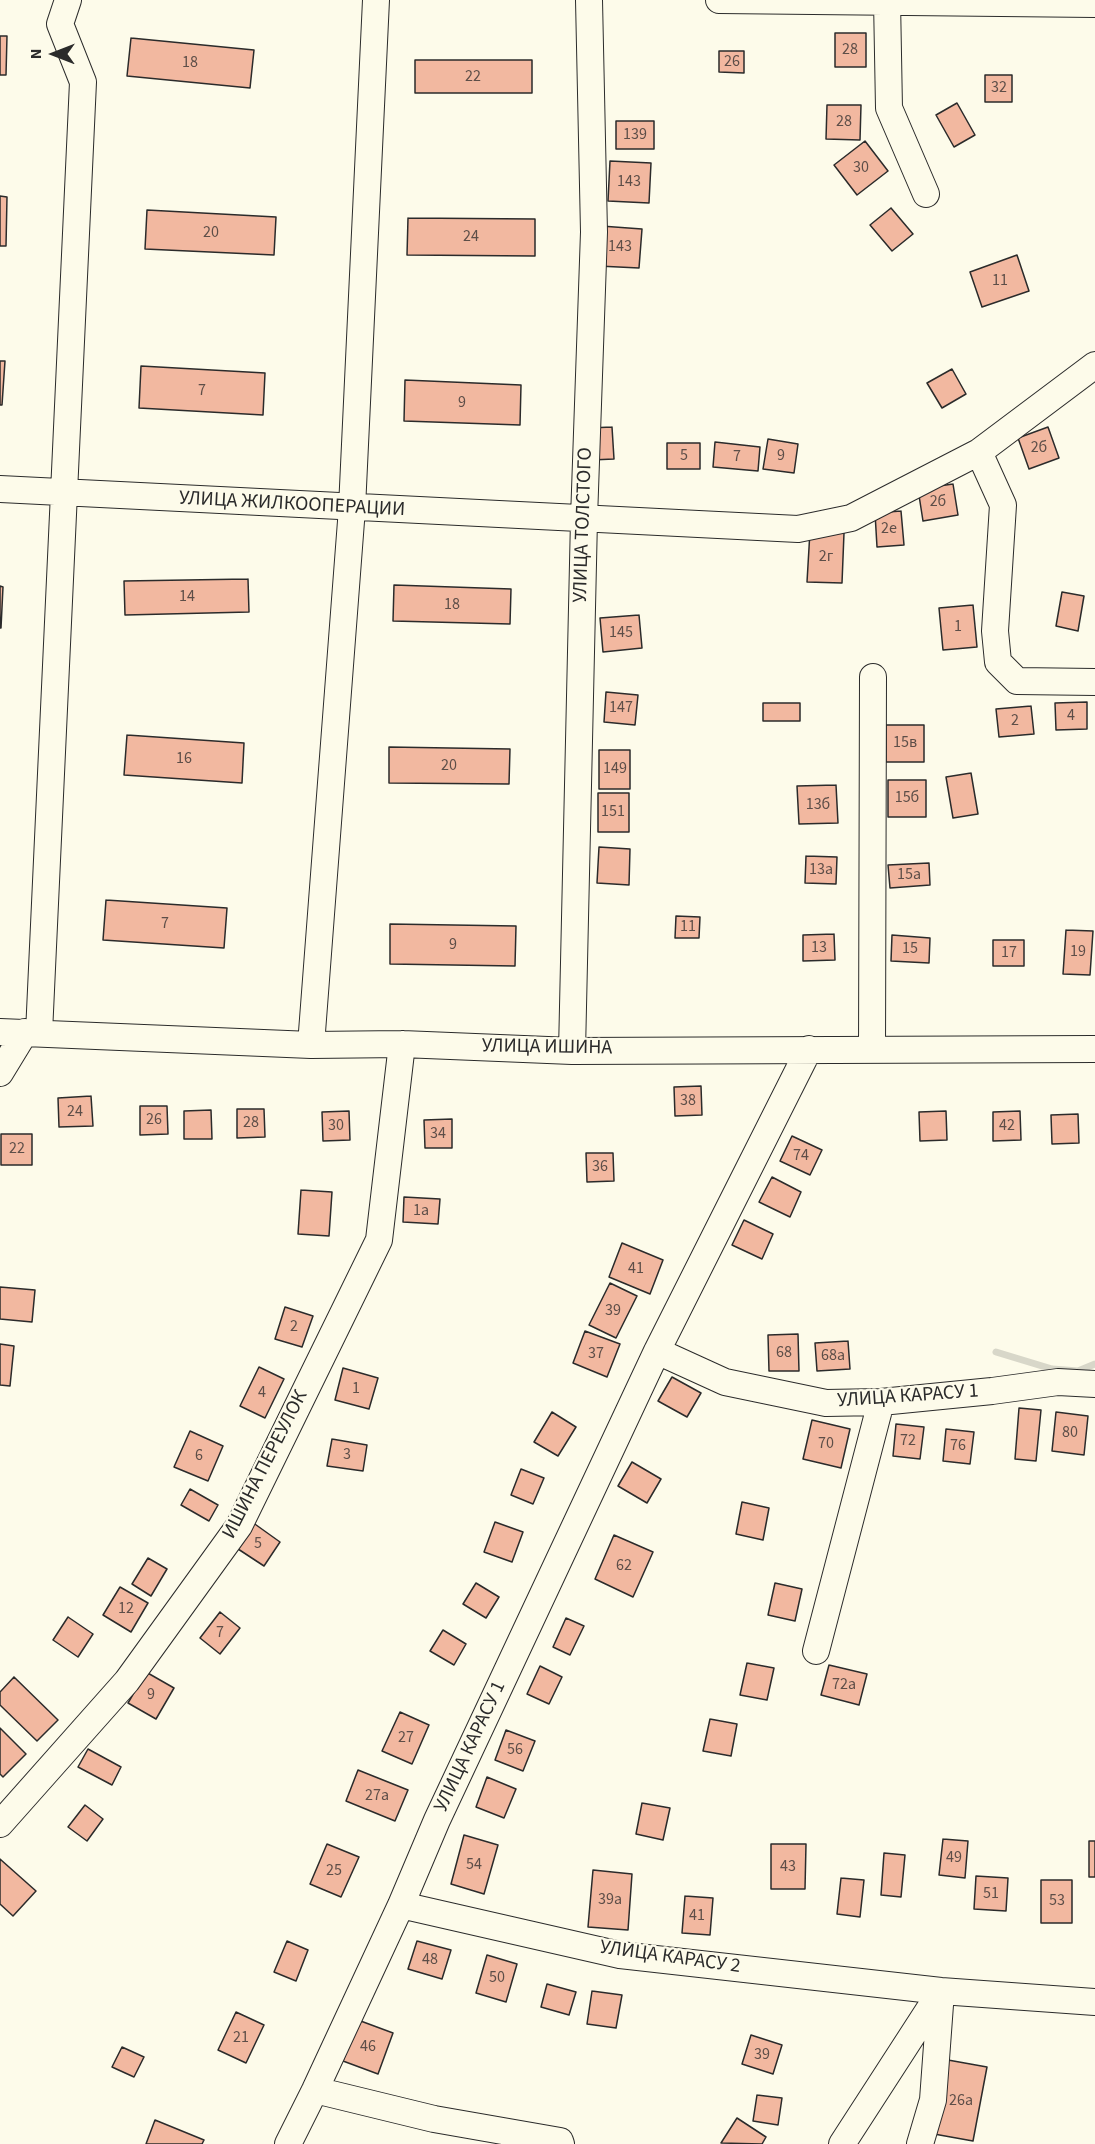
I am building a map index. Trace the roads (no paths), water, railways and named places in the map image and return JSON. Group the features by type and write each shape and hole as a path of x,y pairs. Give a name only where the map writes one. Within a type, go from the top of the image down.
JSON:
{"street":[{"path":"0,1073 21,1032 63,493 83,82 60,24 68,0"},
{"path":"311,1045 352,508 376,0"},
{"name":"УЛИЦА ТОЛСТОГО","path":"572,1051 584,519 594,232 589,0"},
{"path":"718,0 1095,4"},
{"path":"886,0 889,108 926,194"},
{"name":"УЛИЦА ЖИЛКООПЕРАЦИИ","path":"0,489 798,530 851,518 979,452 1095,365"},
{"path":"979,452 1003,504 995,631 998,662 1017,681 1095,682"},
{"path":"872,1050 873,677"},
{"name":"УЛИЦА ИШИНА","path":"21,1032 311,1045 402,1044 572,1051 1095,1049"},
{"name":"ИШИНА ПЕРЕУЛОК","path":"0,1824 127,1681 239,1527 379,1240 402,1044"},
{"name":"УЛИЦА КАРАСУ 1","path":"288,2144 657,1351 809,1049"},
{"name":"УЛИЦА КАРАСУ 1","path":"657,1351 724,1382 826,1404 881,1402 1058,1382 1095,1384"},
{"path":"816,1651 881,1402"},
{"name":"УЛИЦА КАРАСУ 2","path":"401,1905 620,1954 941,1991 1095,2005"},
{"path":"842,2144 941,1991"},
{"path":"920,2144 933,2100 941,1991"},
{"path":"315,2090 434,2119 560,2141 561,2144"}],"waterway":[{"path":"996,1352 1052,1369 1078,1371 1095,1364"}]}
